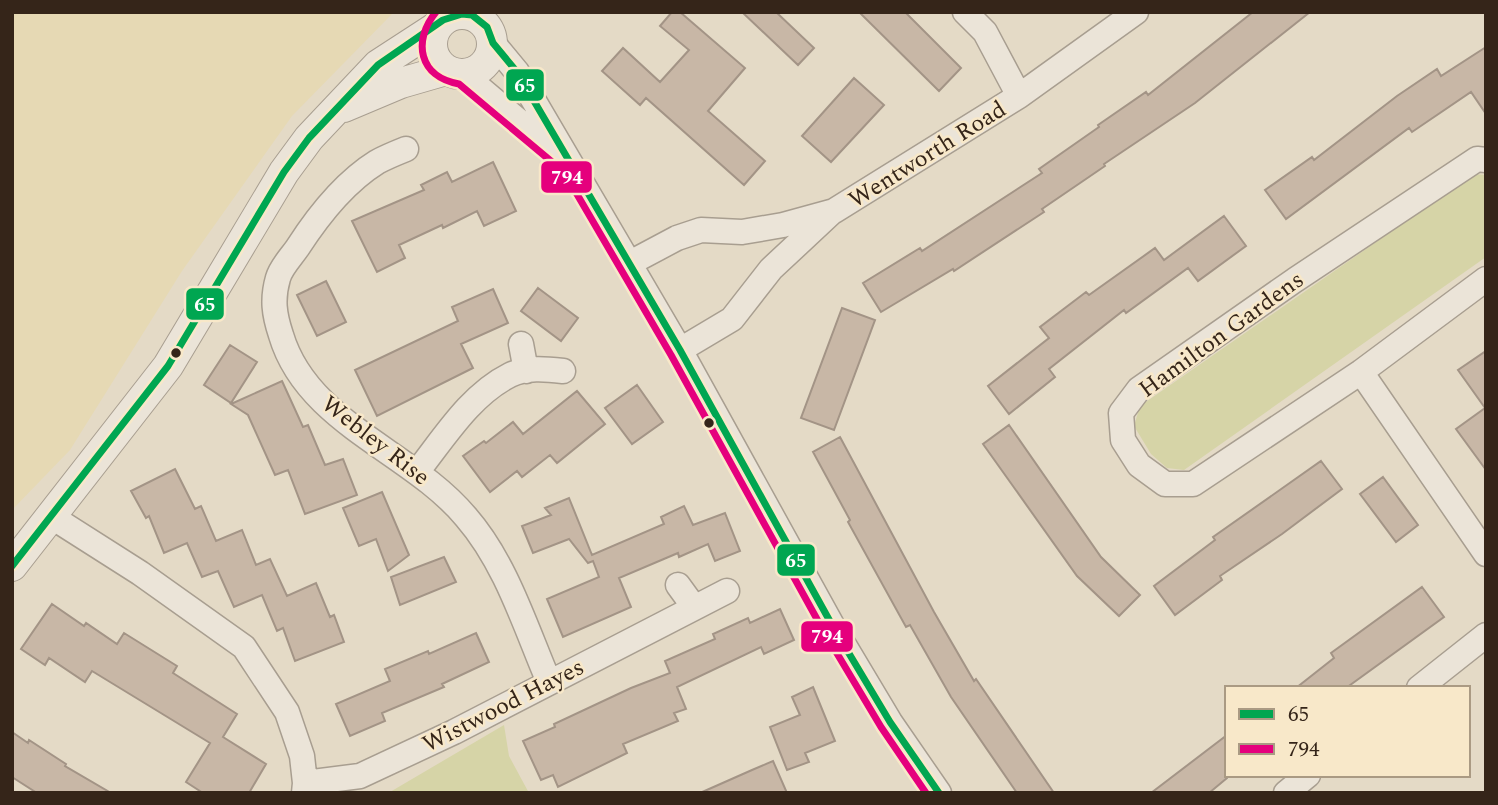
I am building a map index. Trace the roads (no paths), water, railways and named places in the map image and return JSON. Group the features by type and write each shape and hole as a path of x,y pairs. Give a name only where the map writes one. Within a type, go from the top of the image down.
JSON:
{"street":[{"name":"Wentworth Road","path":"965,12 985,32 1019,96"},
{"name":"Wentworth Road","path":"680,350 732,319 771,269 834,211 1019,96 1136,12"},
{"path":"12,566 168,366 284,172 309,138 377,65 443,19 472,15 494,31 680,350 832,625 890,722 939,793"},
{"path":"443,19 432,37 432,50 437,61 572,165"},
{"path":"337,110 401,83 454,72 474,72 484,65 490,55 494,31"},
{"name":"Webley Rise","path":"406,149 376,162 345,188 314,222 279,275 273,310 285,347 297,372 331,410 417,472 466,517 496,559 549,682"},
{"name":"Hamilton Gardens","path":"1486,160 1477,159 1295,279 1139,389 1122,413 1123,440 1139,465 1165,484 1193,484 1361,372 1486,279"},
{"name":"Wentworth Road","path":"630,263 677,238 701,230 742,232 783,225 834,211"},
{"path":"521,344 526,371"},
{"path":"417,472 477,398 511,374 540,368 563,371"},
{"path":"1361,372 1486,554"},
{"path":"52,517 140,573 244,647 287,712 302,756 304,788"},
{"path":"678,585 694,607"},
{"name":"Wistwood Hayes","path":"304,788 360,776 454,732 727,591"},
{"path":"1422,686 1486,635"},
{"path":"1286,793 1306,777"}]}
